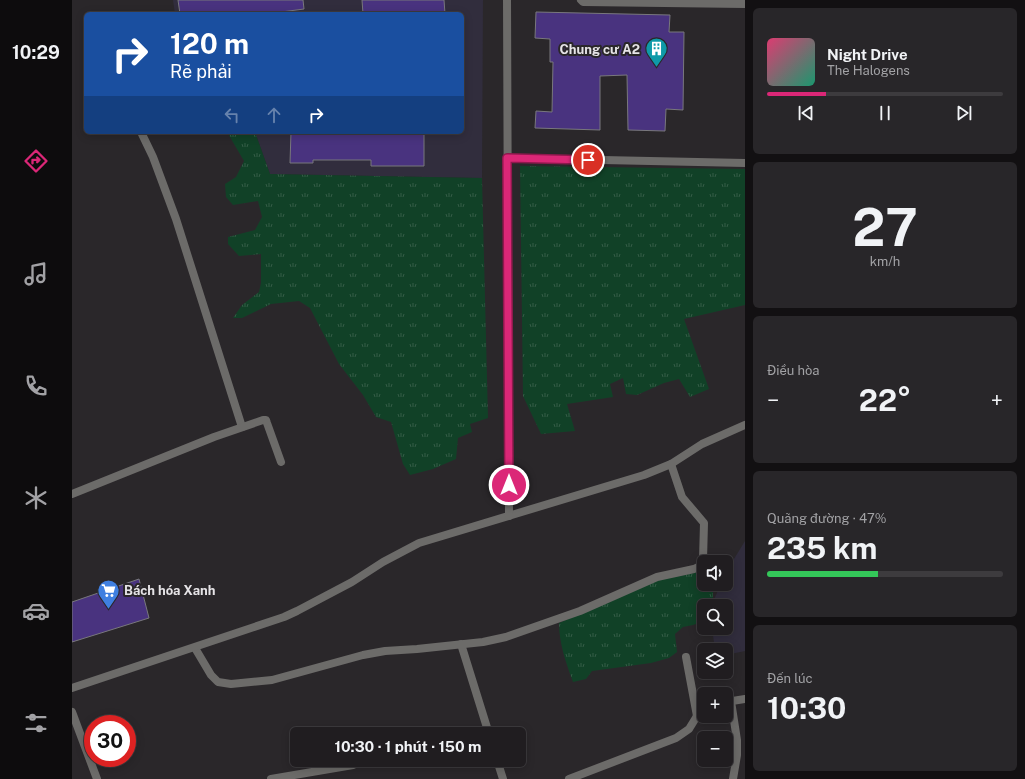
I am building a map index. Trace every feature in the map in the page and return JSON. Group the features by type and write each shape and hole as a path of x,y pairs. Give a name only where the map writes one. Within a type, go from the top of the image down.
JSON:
{"street":[{"path":"507,0 509,516"},
{"path":"581,0 583,2 745,4"},
{"path":"142,134 153,157 176,219 242,427"},
{"path":"507,158 745,163"},
{"path":"72,494 263,420 266,420 281,462"},
{"path":"72,688 195,648 297,611 352,582 383,562 419,543 644,475 671,464 702,444 745,425"},
{"path":"195,648 211,675 218,682 231,684 272,680 363,655 385,651 483,642 506,637 580,611 657,577 699,568 702,565 703,560 704,523 682,497 671,464"},
{"path":"461,644 487,727"},
{"path":"569,779 676,738 689,729 697,716 686,656"},
{"path":"733,701 745,699"},
{"path":"72,712 97,779"},
{"path":"733,721 737,740 737,754 733,779"},
{"path":"271,779 341,767"},
{"path":"499,767 503,779"}],"shaded area":[{"path":"173,0 483,0 482,178 270,174 256,134 464,134 464,12 175,12"},
{"path":"745,541 745,651 733,654 733,643 714,643 713,635 733,635 733,599 714,599 718,591 733,591 733,561"}],"green space":[{"path":"228,134 256,134 270,174 482,178 488,418 470,424 472,432 458,438 456,459 433,469 410,475 403,464 391,422 376,417 363,395 339,364 310,308 299,301 271,304 242,318 233,318 242,305 259,292 261,283 261,254 239,256 228,244 228,237 255,230 262,217 258,201 233,205 226,197 225,184 236,177 244,161"},
{"path":"520,166 745,169 745,305 684,319 709,389 690,397 679,379 664,383 637,395 626,394 623,378 610,384 613,397 567,404 575,431 541,434 523,396"},
{"path":"697,572 697,591 713,591 713,598 697,599 697,624 683,627 675,634 677,652 669,658 651,663 592,671 586,679 573,682 565,660 559,623 659,580"}],"building":[{"path":"178,0 303,0 304,9 281,12 180,12"},
{"path":"362,0 444,0 445,12 363,12"},
{"name":"Chung cư A2","path":"536,12 670,15 669,32 684,32 683,110 666,109 665,131 628,130 627,75 600,76 600,130 535,128 536,111 552,112 553,62 550,62 550,39 535,38"},
{"path":"291,134 424,134 424,166 371,166 371,160 313,160 313,163 290,163"},
{"name":"Bách hóa Xanh","path":"139,579 149,618 72,642 72,602"}],"place":[{"name":"Chung cư A2","path":"656,68"},
{"name":"Bách hóa Xanh","path":"109,610"}],"route":[{"path":"509,485 507,158 588,160"}]}
